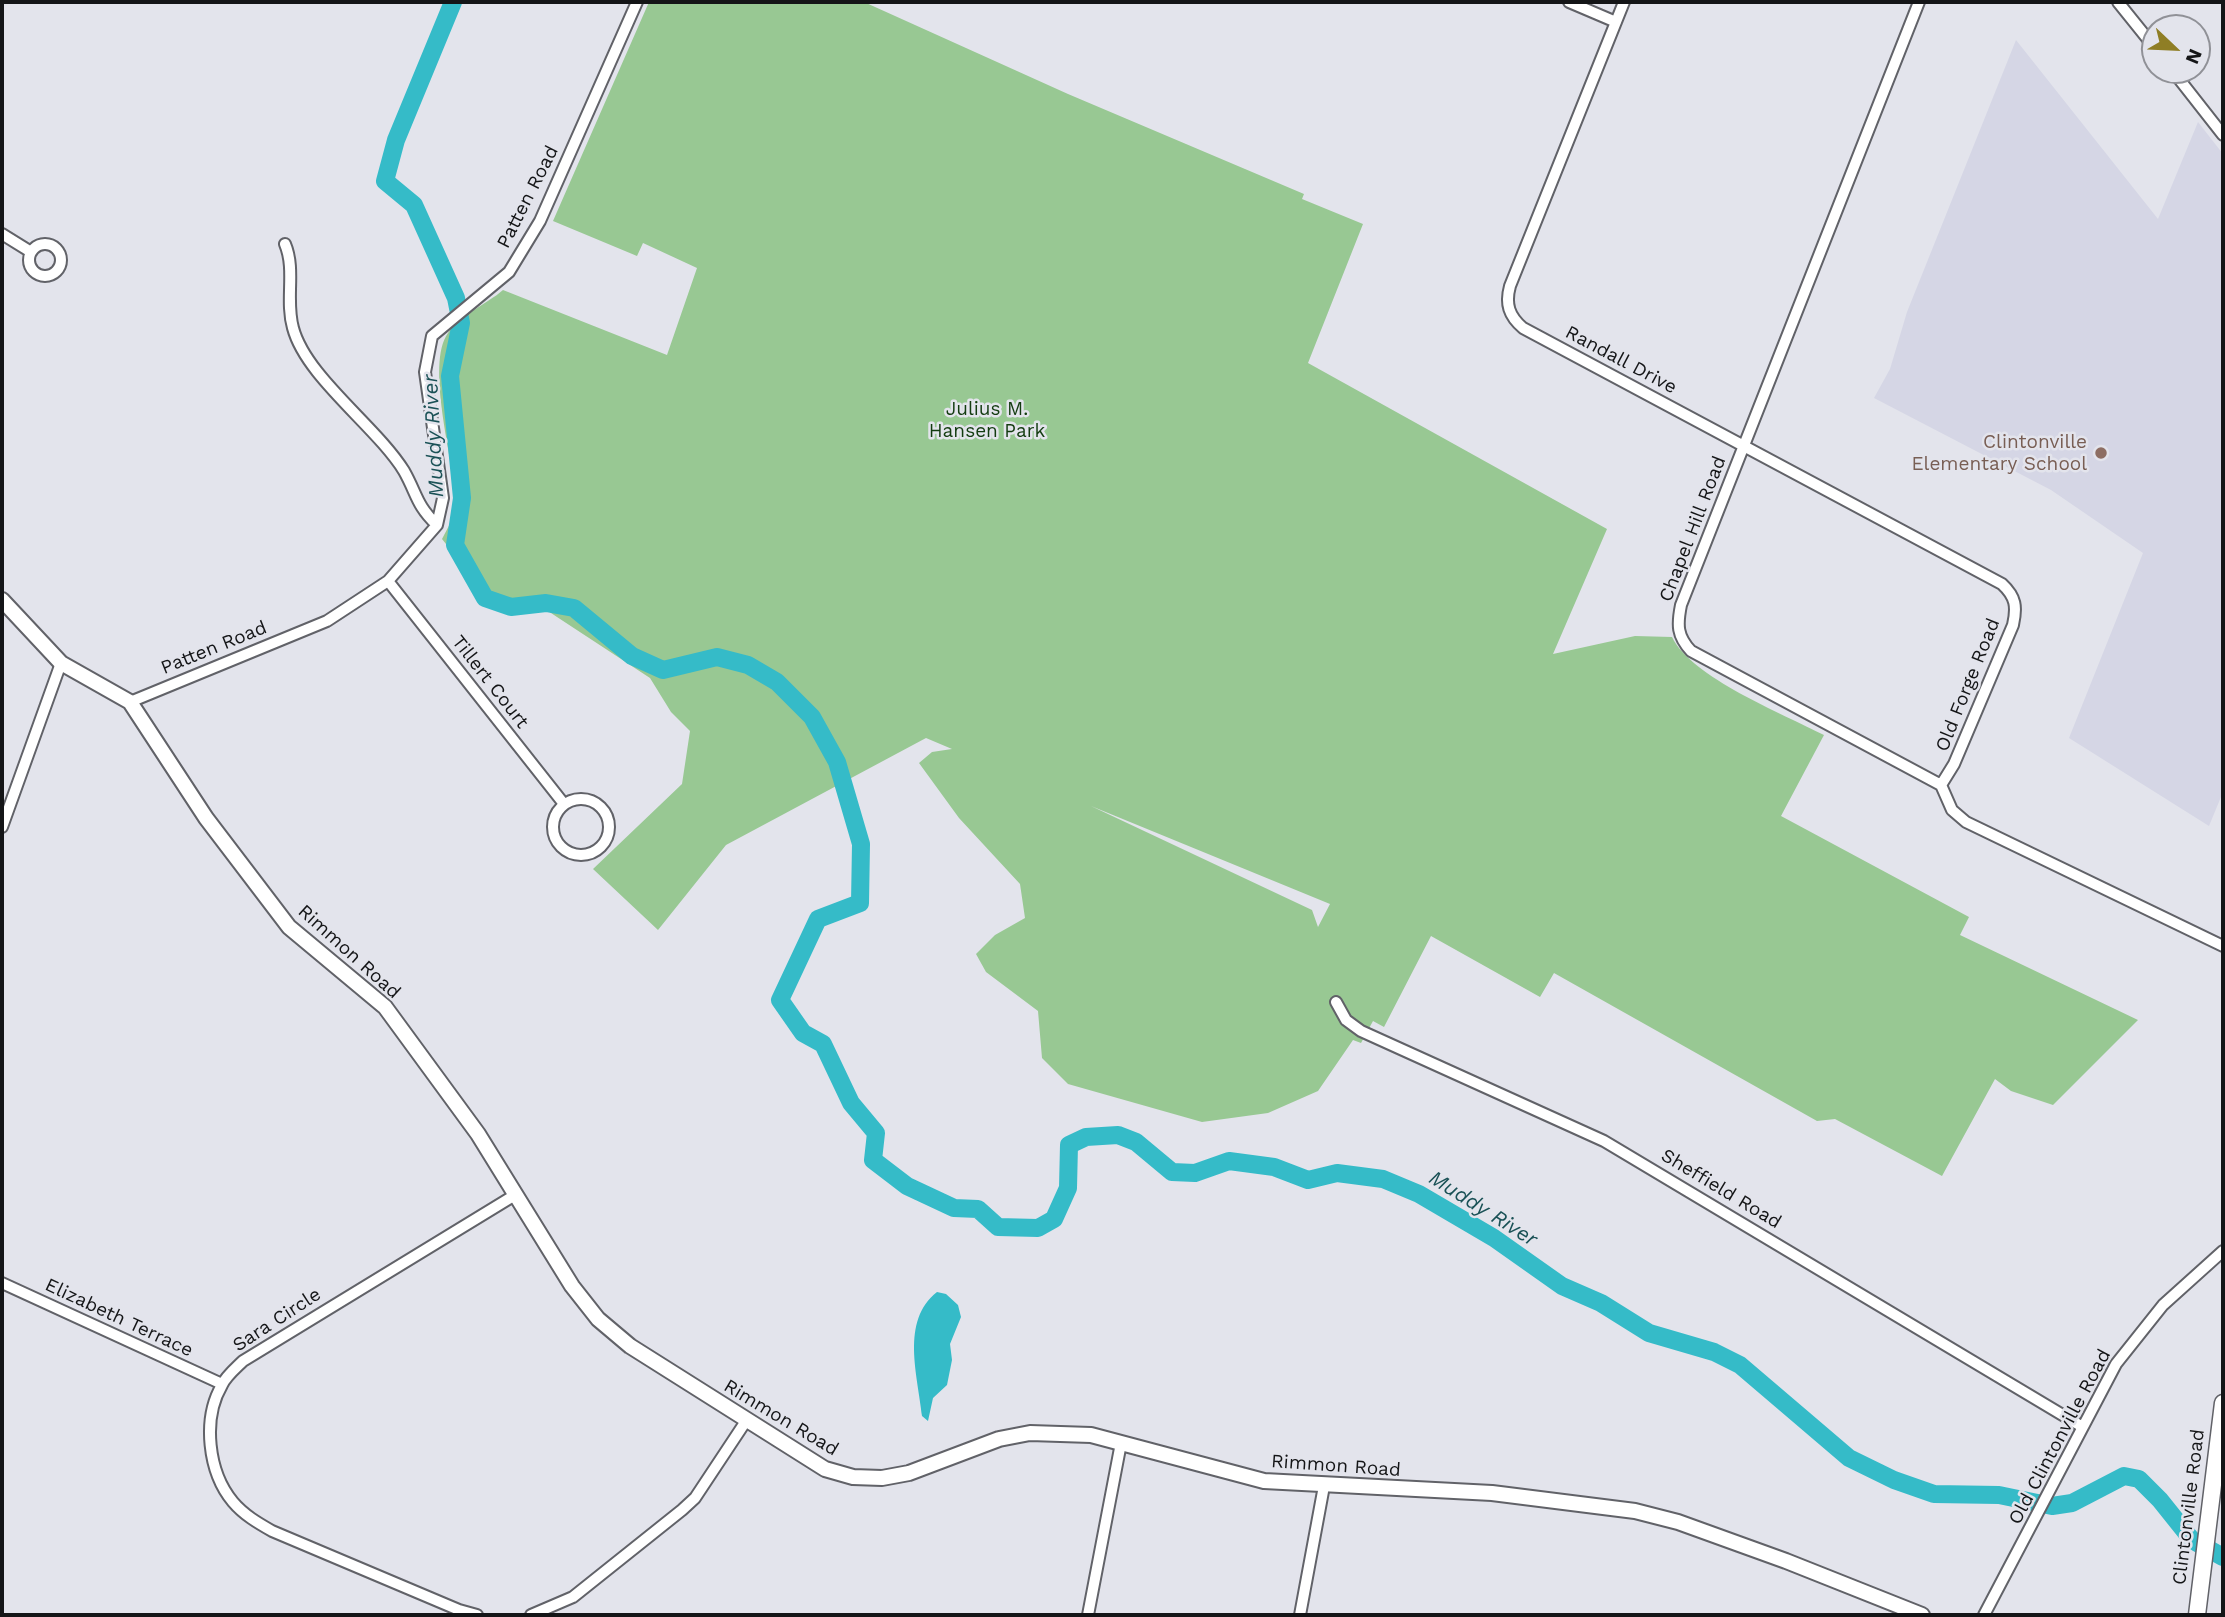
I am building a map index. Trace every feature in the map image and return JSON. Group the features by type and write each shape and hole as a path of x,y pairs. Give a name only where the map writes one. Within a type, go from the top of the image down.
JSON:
{"main road":[{"name":"Clintonville Road","path":"2197,1615 2223,1403"}],"street":[{"name":"Patten Road","path":"130,702 327,621 388,581 437,525 443,498 425,372 432,336 446,321 471,305 509,272 540,221 637,2"},
{"path":"1569,2 1616,22"},
{"name":"Randall Drive","path":"1624,2 1510,286 1508,308 1523,328 2002,584 2013,594"},
{"name":"Chapel Hill Road","path":"1919,2 1681,605 1677,624 1680,639 1691,651 1941,785"},
{"path":"2118,2 2141,31"},
{"path":"2183,84 2223,135"},
{"path":"2,234 31,252"},
{"path":"285,244 290,257 289,306 293,330 309,360 382,442 404,472 420,509 437,525"},
{"name":"Tillert Court","path":"388,581 564,804"},
{"name":"Old Forge Road","path":"1941,785 1954,764 2013,625 2017,609 2013,594"},
{"name":"Rimmon Road","path":"2,600 61,663 130,702 206,818 289,927 385,1007 478,1133 572,1286 598,1319 630,1346 825,1469 853,1477 883,1478 909,1473 999,1439 1030,1433 1091,1435 1264,1481 1492,1493 1635,1511 1688,1526 1922,1615"},
{"path":"2,827 61,663"},
{"path":"1941,785 1952,810 1966,822 2223,946"},
{"path":"581,799 598,804 604,811 609,828 607,837 596,851 577,855 561,846 555,838 554,820 564,804 581,799"},
{"name":"Sheffield Road","path":"1336,1002 1346,1020 1361,1031 1615,1147 2081,1426"},
{"name":"Sara Circle","path":"477,1615 272,1531 250,1517 233,1502 220,1481 212,1456 210,1431 214,1404 222,1384 243,1361 265,1345 515,1195"},
{"name":"Old Clintonville Road","path":"1984,1615 2081,1426 2116,1364 2163,1305 2221,1258"},
{"name":"Elizabeth Terrace","path":"2,1283 222,1384"},
{"path":"531,1615 573,1597 682,1510 695,1498 746,1421"},
{"path":"1088,1615 1121,1443"},
{"path":"1300,1615 1324,1486"}],"shaded area":[{"name":"Clintonville Elementary School","path":"2016,40 2158,219 2198,122 2223,154 2223,792 2209,826 2069,738 2143,553 2051,490 1874,398 1890,369 1907,312"}],"green space":[{"name":"Julius M. Hansen Park","path":"649,2 864,2 1068,94 1304,194 1302,199 1363,224 1308,363 1607,529 1553,654 1635,636 1672,637 1682,652 1718,680 1824,735 1781,816 1969,917 1960,935 2138,1020 2053,1105 2011,1091 1995,1079 1942,1176 1835,1119 1817,1121 1554,973 1540,997 1431,936 1384,1027 1373,1021 1361,1043 1353,1040 1318,1091 1268,1113 1202,1122 1068,1084 1042,1058 1038,1011 986,972 976,954 995,935 1025,918 1020,884 959,818 919,763 932,752 952,749 926,738 726,845 658,930 593,869 682,784 690,731 671,712 650,678 539,605 494,604 442,539 453,518 456,502 439,367 448,333 459,321 503,290 667,355 697,268 643,243 637,256 553,221","holes":["1091,806 1330,904 1318,927 1312,910"]}],"water":[{"path":"937,1292 946,1294 958,1305 961,1317 950,1344 952,1360 947,1385 933,1398 928,1421 922,1416 915,1367 915,1333 918,1318"}],"waterway":[{"name":"Muddy River","path":"453,2 396,140 385,181 414,205 456,298 461,323 450,376 462,498 455,545 485,598 511,607 546,603 574,608 632,656 663,670 717,657 748,665 777,682 812,717 837,762 861,844 860,903 818,919 780,1000 803,1033 823,1044 851,1103 876,1133 873,1160 907,1186 954,1208 978,1209 998,1227 1038,1228 1054,1219 1068,1188 1069,1145 1086,1137 1118,1135 1136,1142 1172,1172 1195,1173 1229,1161 1274,1167 1308,1180 1337,1173 1383,1179 1419,1194 1494,1238 1562,1286 1601,1303 1649,1333 1714,1352 1740,1365 1849,1458 1894,1480 1934,1494 1999,1495 2052,1506 2072,1503 2124,1476 2139,1479 2192,1540 2223,1557"}],"place":[{"name":"Clintonville Elementary School","path":"2101,453"}]}
